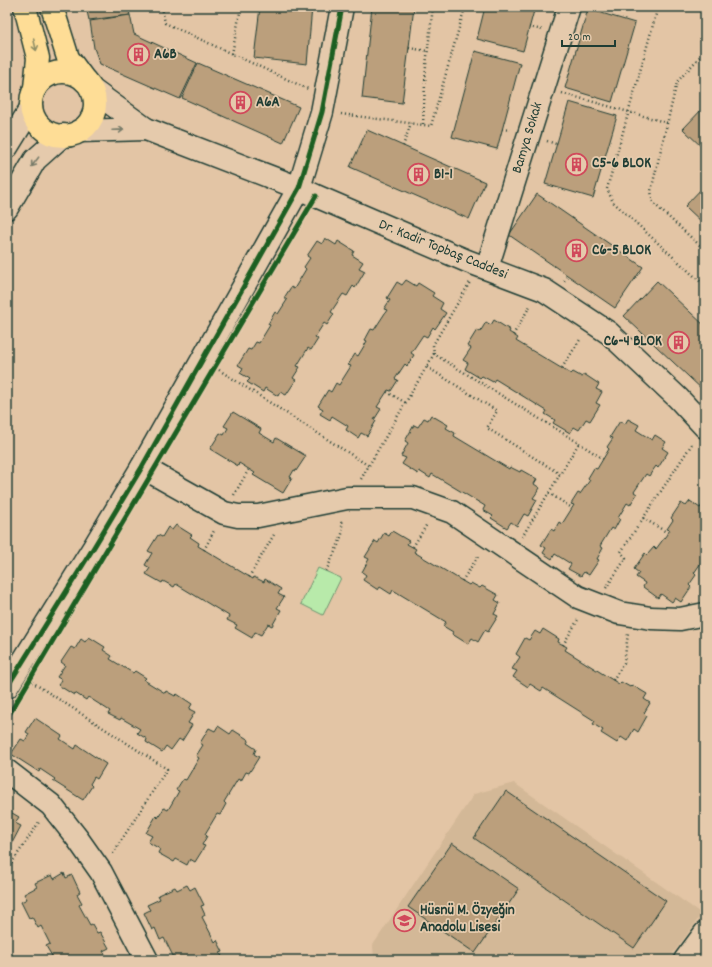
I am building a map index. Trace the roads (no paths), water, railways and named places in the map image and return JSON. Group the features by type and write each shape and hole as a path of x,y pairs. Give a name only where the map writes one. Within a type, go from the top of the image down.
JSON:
{"main road":[{"path":"25,7 38,58 33,98 34,118 40,126 49,132 71,133 86,125 94,108 94,98 88,86 68,58 52,7"},
{"path":"33,98 41,81 49,75 58,72 68,72 77,76 88,86"}],"street":[{"path":"16,687 300,188 324,104 342,7"},
{"name":"Bamya Sokak","path":"483,267 569,7"},
{"path":"88,86 146,129"},
{"path":"7,147 33,98"},
{"path":"7,208 35,160 71,133 146,129"},
{"name":"Dr. Kadir Topbaş Caddesi","path":"146,129 300,188 483,267 541,289 609,333 678,398 702,434"},
{"path":"142,467 224,513 238,516 258,516 344,499 413,498 452,512 578,597 593,603 619,613 650,618 680,619 705,614"},
{"path":"7,771 51,804 101,872 147,960"},
{"path":"685,960 705,933"}],"place":[{"name":"A6B","path":"139,55"},
{"name":"A6A","path":"241,103"},
{"name":"C5-6 BLOK","path":"577,164"},
{"name":"B1-1","path":"418,175"},
{"name":"C6-5 BLOK","path":"576,251"},
{"name":"C6-4 BLOK","path":"678,342"},
{"name":"Hüsnü M. Özyeğin Anadolu Lisesi","path":"405,920"}]}
